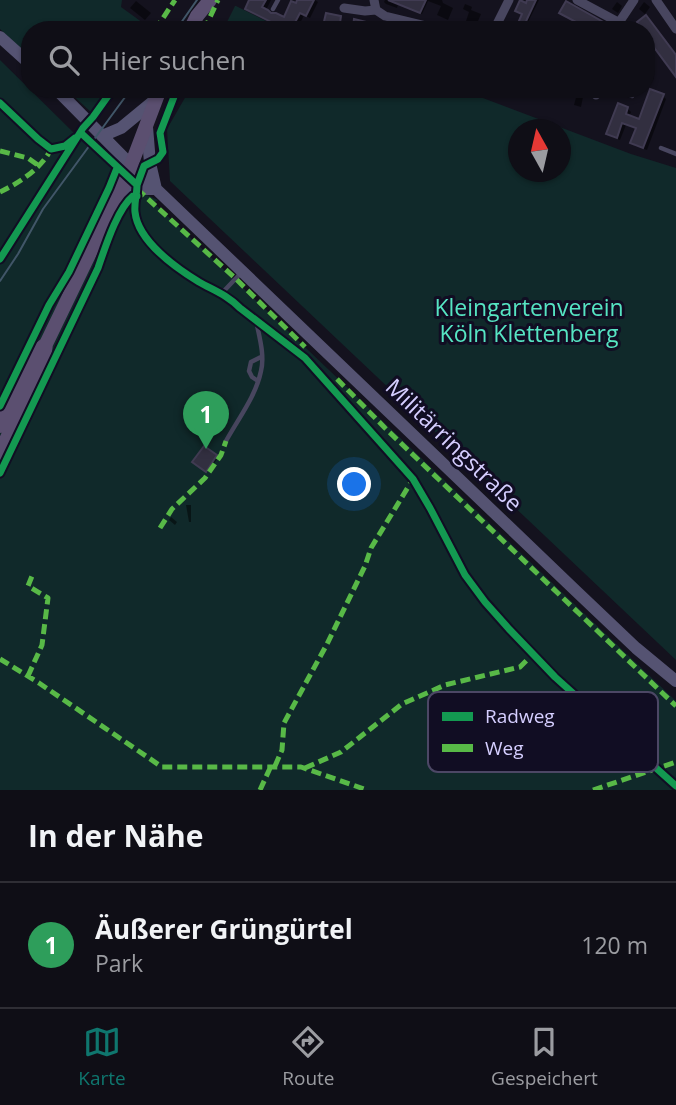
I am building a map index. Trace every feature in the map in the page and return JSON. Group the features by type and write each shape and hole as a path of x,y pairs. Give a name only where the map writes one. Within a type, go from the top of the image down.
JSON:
{"main road":[{"path":"194,21 200,0"},
{"path":"194,21 209,0"},
{"path":"0,37 21,56"},
{"name":"Militärringstraße","path":"64,98 576,591 636,648 676,681"},
{"path":"102,136 121,128 154,98"},
{"path":"0,453 44,358 46,344 131,165 156,98"},
{"path":"116,197 137,189 156,189 150,163 147,120"},
{"path":"0,426 35,353 46,344"}],"street":[{"path":"374,0 376,10"},
{"path":"498,21 509,0"},
{"path":"577,0 608,21"},
{"path":"619,21 634,0"},
{"path":"656,0 676,29"},
{"path":"344,8 376,10 385,16 406,21"}],"lane":[{"path":"273,9 278,0"},
{"path":"661,148 676,154"},
{"path":"226,441 253,394 262,370 256,320 222,293 243,271"},
{"path":"258,381 248,371 251,362 262,356"}],"green space":[{"path":"0,0 122,0 121,7 140,21 21,21 21,49 0,29"},
{"path":"236,6 266,21 228,21"},
{"path":"0,60 21,81 21,98 39,98 76,135 144,194 158,200 154,203 676,701 676,790 0,790"},
{"path":"76,98 103,98 93,114"},
{"name":"Kleingartenverein Köln Klettenberg","path":"185,98 483,98 538,119 508,119 508,182 571,182 571,131 676,168 676,660 170,181 167,129"}],"building":[{"path":"249,0 266,0 262,7 284,17 291,1 296,3 297,0 314,0 306,16 300,13 296,21 269,21 245,9"},
{"path":"388,0 426,0 420,13"},
{"path":"520,0 526,3 527,0 536,0 526,21 519,21 522,14 515,11"},
{"path":"566,1 601,21 574,21 559,13"},
{"path":"326,13 341,16 340,21 324,21"},
{"path":"646,15 650,21 638,21"},
{"path":"655,27 676,55 676,77 655,49"},
{"path":"655,91 664,94 643,148 630,143 636,128 622,123 617,138 606,134 618,103 628,107 626,114 639,119 647,98 655,98"},
{"path":"204,446 217,455 206,472 192,462"}],"tram line":[{"path":"182,21 197,0"},
{"path":"0,281 43,209 124,98"}],"marked path":[{"path":"161,21 175,0"},
{"path":"208,21 218,0"},
{"path":"0,192 29,174 51,149 57,148"},
{"path":"0,151 28,158 39,166"},
{"path":"137,189 235,278 305,347"},
{"path":"337,379 676,706"},
{"path":"160,528 172,509 205,478 221,455 226,441"},
{"path":"275,766 282,750 284,723 327,644 371,548 413,479"},
{"path":"28,676 42,645 48,598 28,586 32,576"},
{"path":"429,692 445,685 520,667 533,654"},
{"path":"0,659 162,767 301,767 367,790"},
{"path":"305,768 341,752 402,704 428,693"},
{"path":"658,768 676,762"},
{"path":"260,790 271,766"},
{"path":"593,790 646,772"}],"cycle path":[{"path":"0,259 83,128 107,98"},
{"path":"137,185 144,166 158,159 163,152 160,133 174,98"},
{"path":"0,103 51,149 65,146 75,138"},
{"path":"81,133 137,185 135,212 138,223 160,253 199,282 230,300 305,358 413,479 465,575 485,602 572,692"},
{"path":"0,406 49,305 69,272 117,168"},
{"path":"0,473 98,268 117,219 127,202 137,196"},
{"path":"658,770 676,786"}],"place":[{"name":"Äußerer Grüngürtel","path":"206,449"}]}
